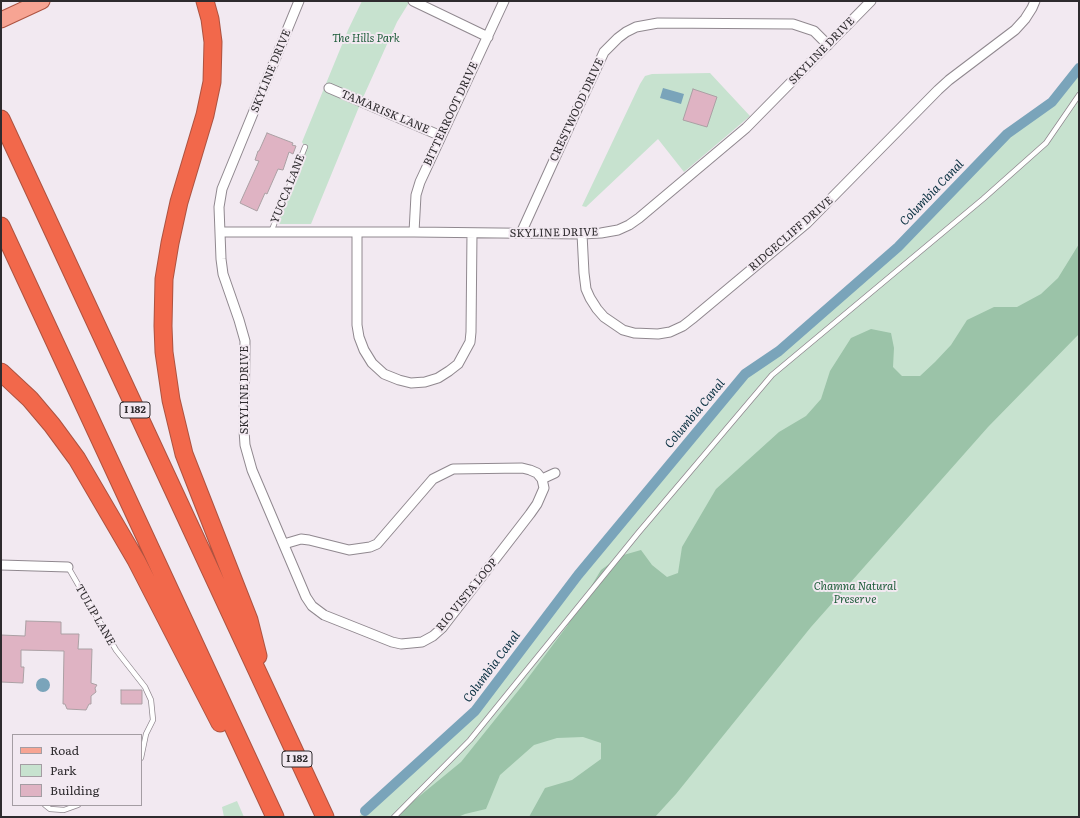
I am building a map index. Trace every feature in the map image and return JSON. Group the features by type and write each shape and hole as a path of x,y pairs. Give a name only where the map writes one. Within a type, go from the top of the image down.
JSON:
{"highway":[{"path":"205,1 210,19 213,42 212,82 205,115 179,202 170,243 164,285 164,352 170,400 184,454 249,620 270,700"},
{"name":"I 182","path":"1,119 325,817"},
{"path":"1,226 273,811"},
{"path":"1,372 30,399 78,459 136,560 235,752 273,811"}],"main road":[{"path":"7,17 42,1"}],"street":[{"name":"SKYLINE DRIVE","path":"284,544 252,470 245,445 245,341 240,320 223,274 219,207 222,189 299,1"},
{"path":"413,1 488,37"},
{"name":"BITTERROOT DRIVE","path":"414,232 416,194 420,182 504,1"},
{"name":"SKYLINE DRIVE","path":"220,232 582,234 618,230 639,218 746,128 871,1"},
{"name":"RIDGECLIFF DRIVE","path":"582,234 586,288 597,309 604,316 623,330 634,333 658,334 670,332 682,326 692,320 807,223 938,90 1015,30 1025,19 1035,1"},
{"name":"CRESTWOOD DRIVE","path":"521,233 604,52 626,32 636,27 658,23 793,24 814,32 828,45"},
{"name":"TAMARISK LANE","path":"329,88 441,136"},
{"path":"357,232 357,325 359,337 364,350 372,363 384,374 399,380 411,382 425,382 438,378 449,371 458,364 470,342 472,332 472,233"},
{"path":"284,544 309,540 349,550 370,547 377,544 433,479 452,469 522,468 537,473 542,479 555,473"},
{"name":"RIO VISTA LOOP","path":"284,544 306,597 312,606 324,615 400,644 422,642 433,636 442,628 530,514 544,488 542,479"},
{"name":"TULIP LANE","path":"1,565 68,567"}],"lane":[{"path":"394,817 470,740 638,532 772,375 977,204 1046,143 1079,95"},
{"name":"YUCCA LANE","path":"271,232 305,147"},
{"name":"TULIP LANE","path":"68,567 116,650 145,687 151,700 152,720 146,734 142,753"},
{"path":"47,806 64,810 75,806"}],"green space":[{"name":"The Hills Park","path":"362,1 410,1 397,22 361,102 311,224 274,224 305,147 302,142 348,30"},
{"name":"Chamna Natural Preserve","path":"1079,68 1079,817 358,817 475,711 578,575 745,374 779,351 898,247 1007,134 1052,102"},
{"path":"710,73 750,116 684,172 658,139 586,207 582,206 645,76 652,74"},
{"path":"1079,244 1079,334 988,427 811,627 676,794 655,817 529,817 545,788 572,780 601,759 601,743 583,737 557,738 534,745 500,775 486,809 458,817 394,817 461,762 522,686 567,626 601,570 620,556 641,550 652,565 667,577 678,573 682,547 716,489 779,432 806,416 821,399 830,371 851,338 871,329 891,333 894,348 893,367 902,376 920,376 951,345 967,320 994,307 1017,307 1041,294 1058,278"},
{"path":"237,801 244,817 224,817 222,807"}],"water":[{"path":"663,88 684,94 681,104 660,98"},
{"path":"40,678 46,678 50,682 50,688 46,692 40,692 36,688 36,682"}],"building":[{"path":"693,89 717,97 707,127 683,120"},
{"path":"267,133 293,143 292,145 296,146 293,154 289,152 283,170 278,169 267,194 265,193 257,211 240,203 259,161 255,160"},
{"path":"26,621 61,622 61,634 79,634 78,649 92,649 91,683 97,685 95,688 96,692 91,696 91,704 89,704 86,710 67,709 65,704 63,704 64,651 21,650 21,667 24,667 23,683 1,682 1,635 25,636"},
{"path":"121,690 142,690 142,704 121,704"}],"waterway":[{"name":"Columbia Canal","path":"365,811 475,711 578,575 745,374 779,351 898,247 1007,134 1052,102 1079,68"}]}
